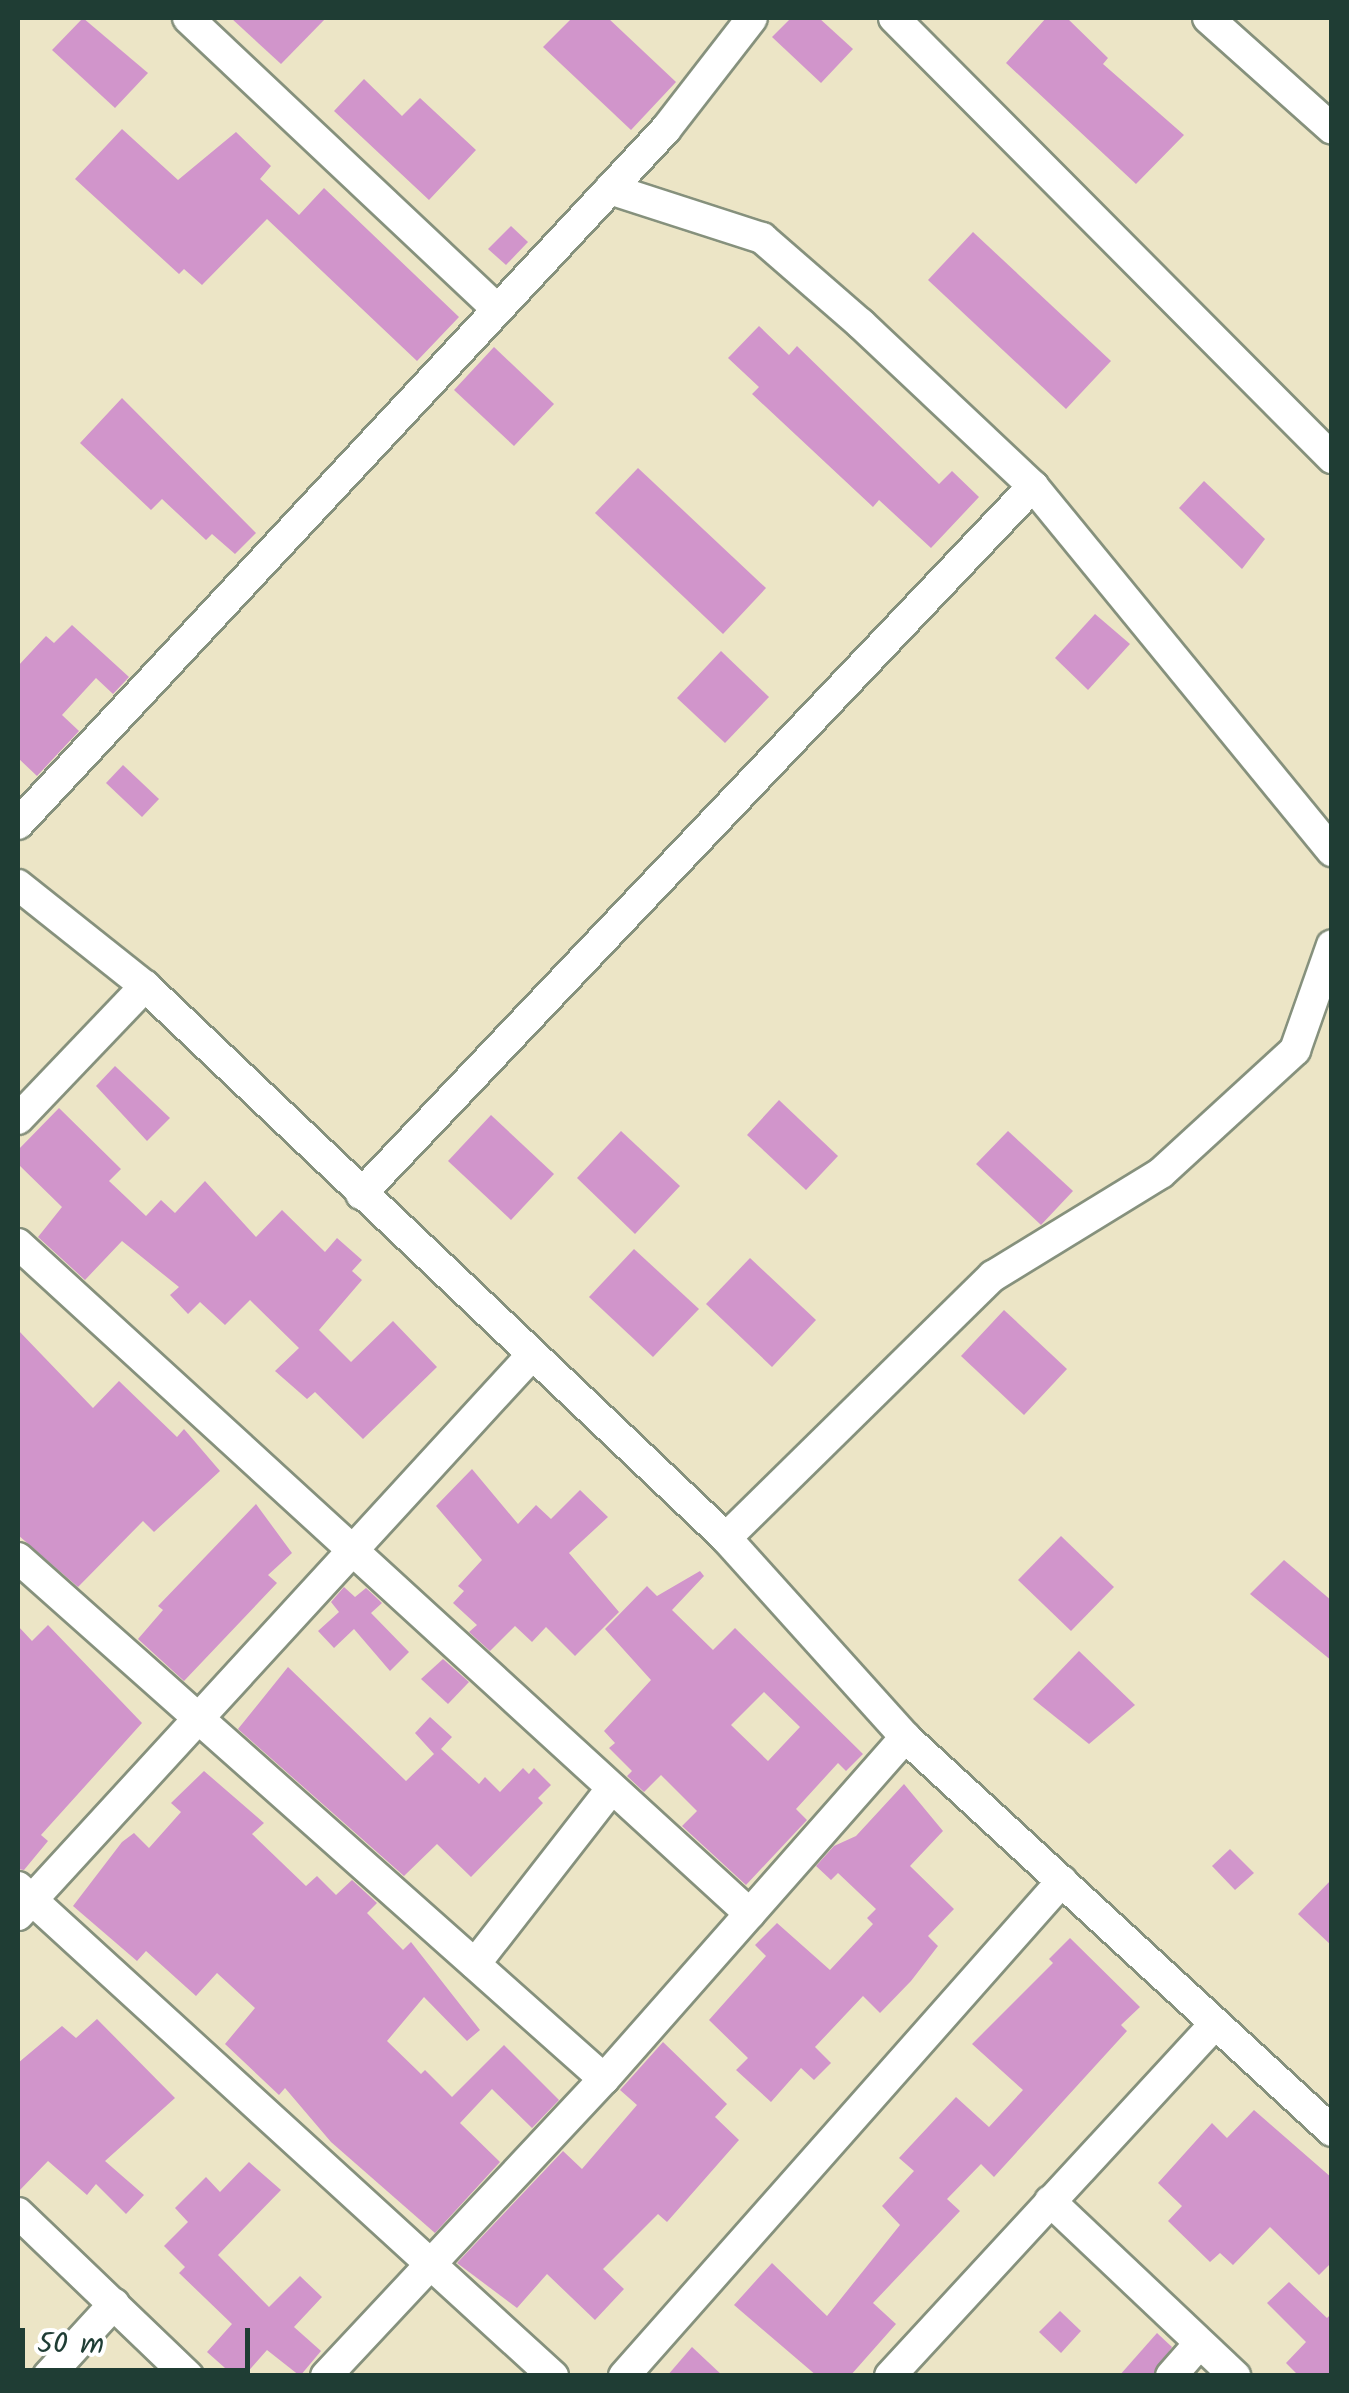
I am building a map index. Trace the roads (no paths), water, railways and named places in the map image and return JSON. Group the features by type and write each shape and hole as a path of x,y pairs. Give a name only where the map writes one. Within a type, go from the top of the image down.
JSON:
{"street":[{"path":"188,18 495,307"},
{"path":"18,824 283,546 495,307 610,189 752,18"},
{"path":"894,18 1332,458"},
{"path":"1208,18 1332,128"},
{"path":"610,189 762,238 1033,486 1332,851"},
{"path":"361,1194 1033,486"},
{"path":"18,886 145,986 530,1357 726,1538 905,1737 1332,2131"},
{"path":"726,1538 993,1276 1160,1173 1295,1050 1332,945"},
{"path":"18,1119 145,986"},
{"path":"18,1244 348,1552 750,1914"},
{"path":"530,1357 22,1901 552,2376"},
{"path":"18,1558 604,2079"},
{"path":"326,2376 604,2079 905,1737"},
{"path":"475,1964 611,1789"},
{"path":"624,2376 1062,1881"},
{"path":"899,2372 1214,2024"},
{"path":"1050,2201 1235,2376"},
{"path":"18,2213 188,2376"},
{"path":"48,2376 114,2304"},
{"path":"1171,2376 1199,2344"}]}
